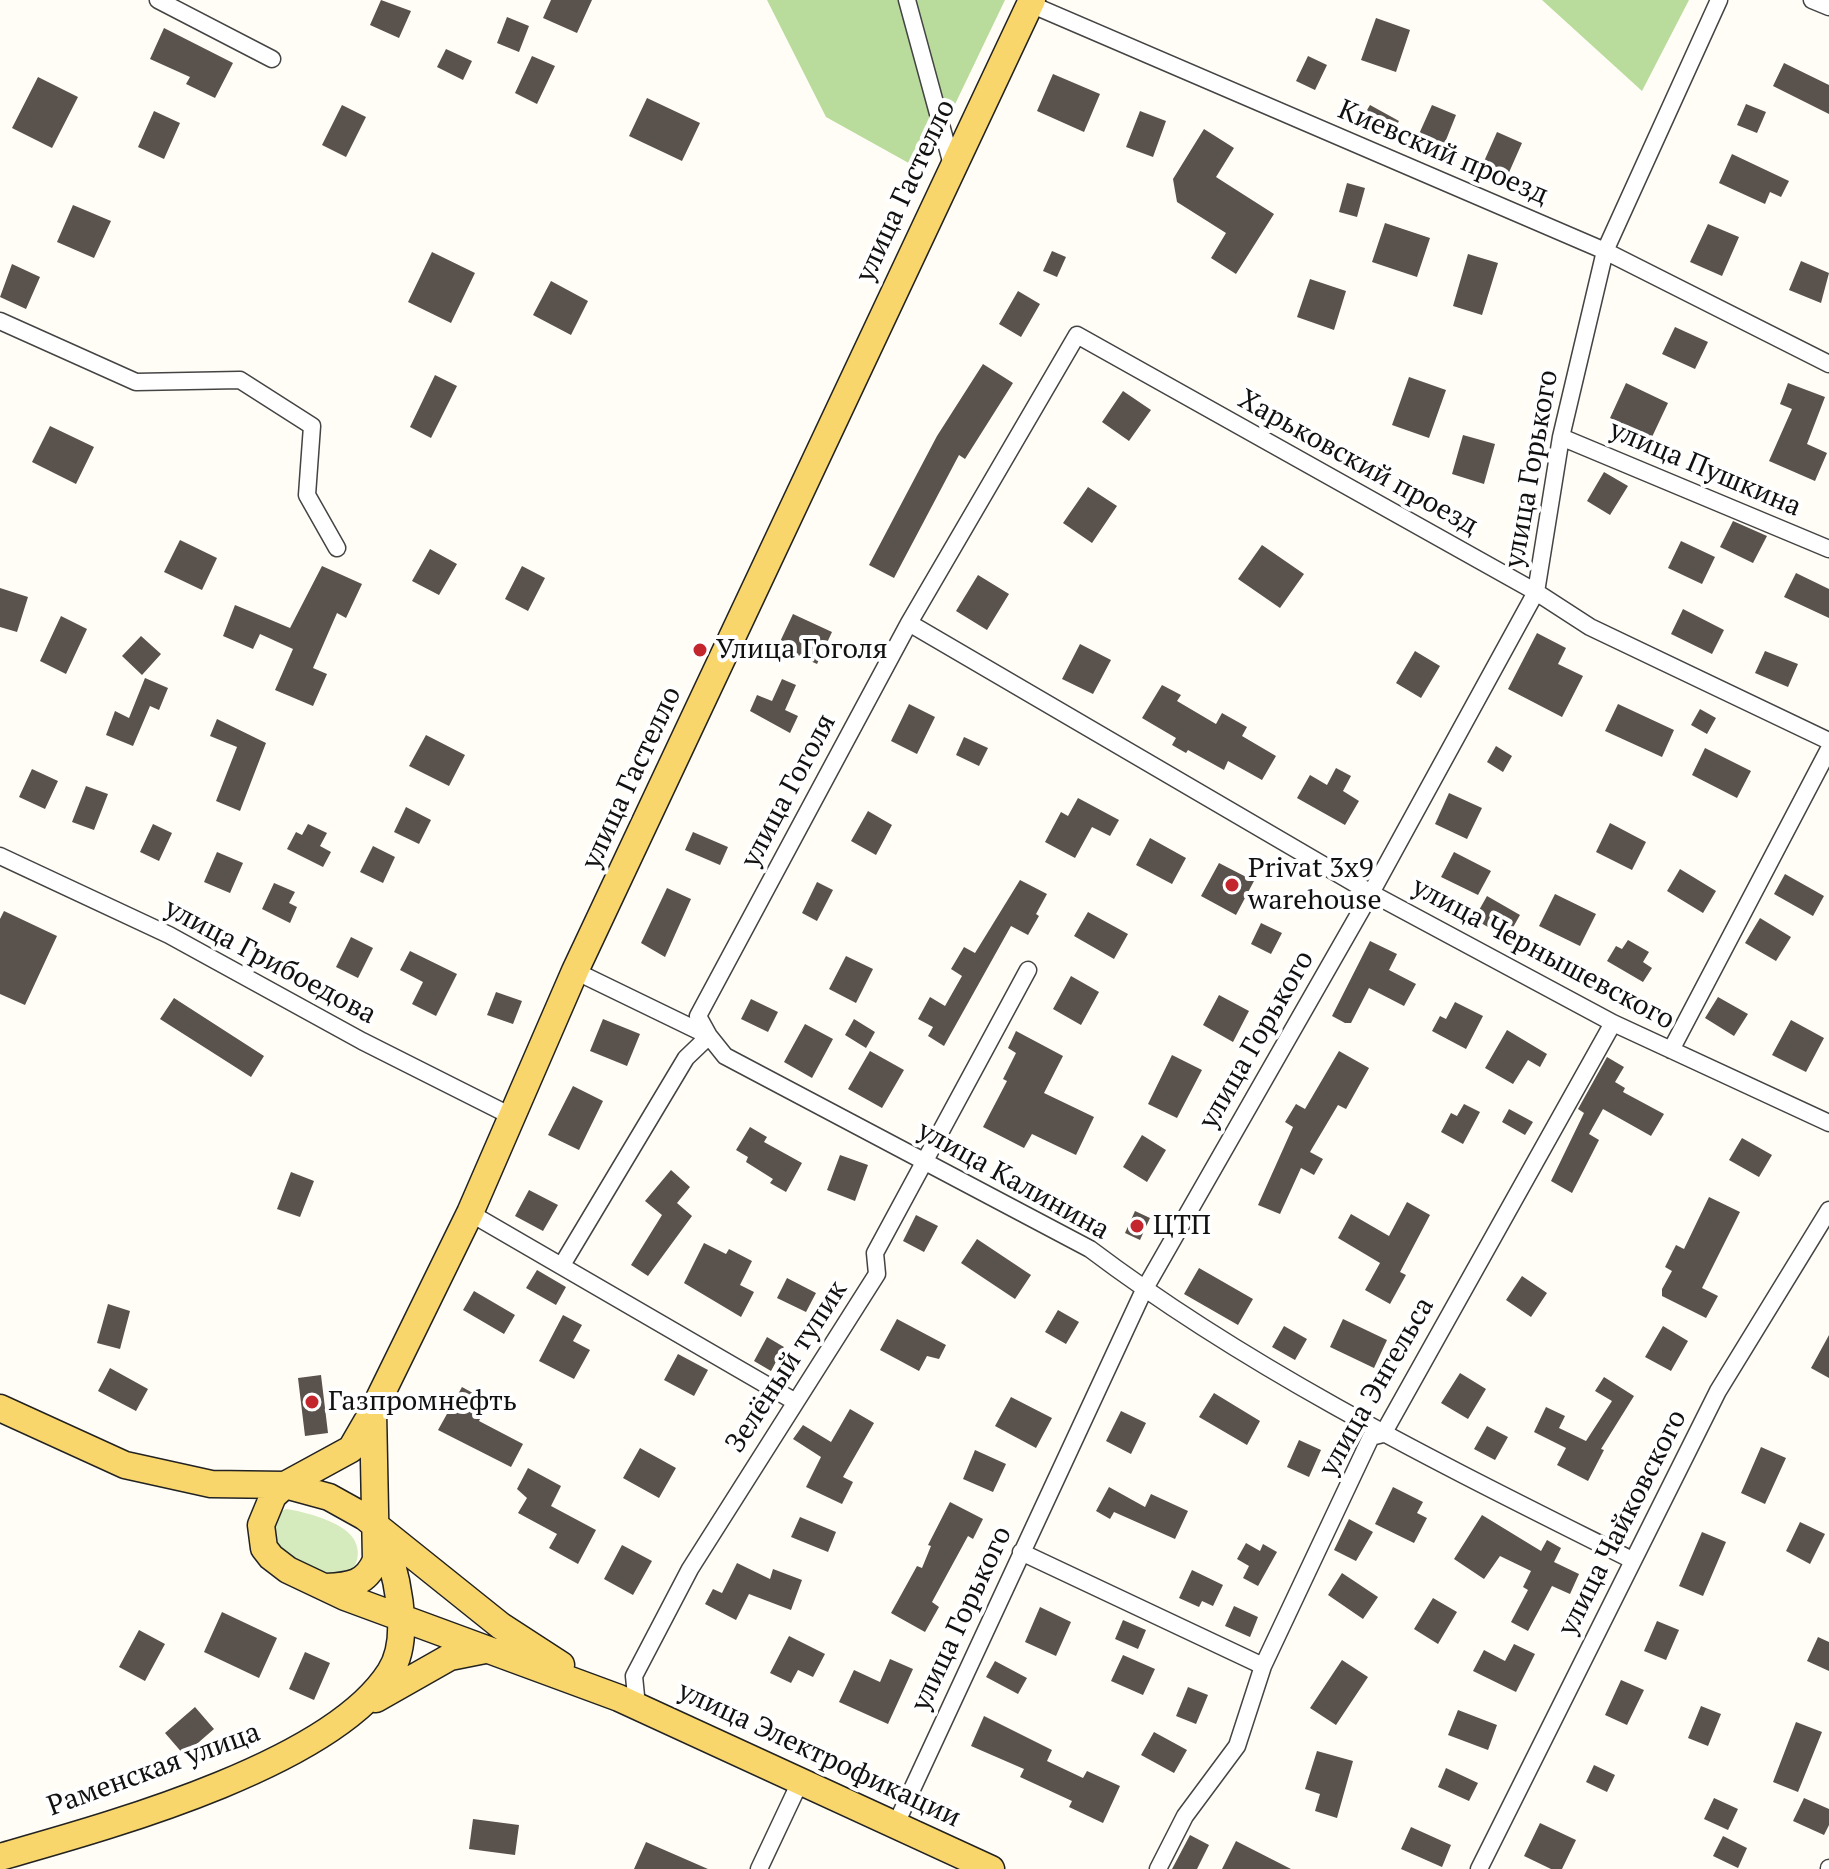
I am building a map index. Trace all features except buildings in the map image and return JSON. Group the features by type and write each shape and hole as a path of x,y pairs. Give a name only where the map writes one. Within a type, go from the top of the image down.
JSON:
{"main road":[{"name":"улица Гастелло","path":"285,1485 351,1449 373,1411 470,1213 575,971 1031,2"},
{"path":"0,1408 125,1465 211,1484 285,1485 329,1497 378,1527 501,1626 628,1702"},
{"name":"улица Гастелло","path":"373,1411 378,1527"},
{"path":"285,1485 266,1508 261,1525 264,1548 288,1570 399,1618 628,1702"},
{"path":"324,1587 360,1582 371,1573 376,1560 378,1527"},
{"name":"Раменская улица","path":"0,1857 97,1829 219,1785 265,1765 339,1722 391,1671 400,1644 395,1573 378,1527"},
{"path":"339,1722 450,1657 485,1650"},
{"name":"улица Электрофикации","path":"628,1702 991,1869"}],"street":[{"path":"158,0 272,59"},
{"path":"907,0 952,165"},
{"name":"улица Горького","path":"895,1826 1144,1290 1371,893 1536,592 1561,437 1605,251 1719,0"},
{"path":"1812,0 1829,7"},
{"name":"Киевский проезд","path":"1031,2 1605,251 1829,364"},
{"path":"0,321 136,382 240,380 312,426 307,495 337,548"},
{"name":"Харьковский проезд","path":"1077,335 1536,592 1590,627 1829,741"},
{"name":"улица Гоголя","path":"709,1036 698,1016 909,623 1077,335"},
{"name":"улица Пушкина","path":"1561,437 1829,549"},
{"name":"улица Чернышевского","path":"909,623 1371,893 1613,1023 1829,1123"},
{"path":"1671,1050 1829,749"},
{"name":"улица Грибоедова","path":"0,856 169,935 362,1041 513,1117"},
{"name":"Зелёный тупик","path":"628,1702 634,1676 690,1569 794,1401 820,1369 877,1274 875,1253 1028,970"},
{"name":"улица Калинина","path":"575,971 709,1036 725,1056 1090,1249 1144,1290 1383,1434 1632,1560"},
{"name":"улица Энгельса","path":"1158,1869 1185,1816 1237,1746 1263,1666 1371,1437 1383,1434 1613,1023"},
{"path":"562,1265 686,1058 709,1036"},
{"name":"улица Чайковского","path":"1479,1869 1718,1391 1829,1210"},
{"path":"470,1213 794,1401"},
{"path":"1021,1552 1263,1666"},
{"path":"759,1869 800,1782"}],"green space":[{"path":"767,0 1005,0 923,171 826,117"},
{"path":"1542,0 1689,0 1642,91"},
{"path":"286,1509 322,1518 348,1532 357,1545 358,1553 349,1573 343,1577 328,1578 277,1554 272,1521 277,1513"}],"place":[{"name":"Улица Гоголя","path":"700,650"},
{"name":"Privat 3x9 warehouse","path":"1232,885"},
{"name":"ЦТП","path":"1137,1226"},
{"name":"Газпромнефть","path":"312,1402"}]}
